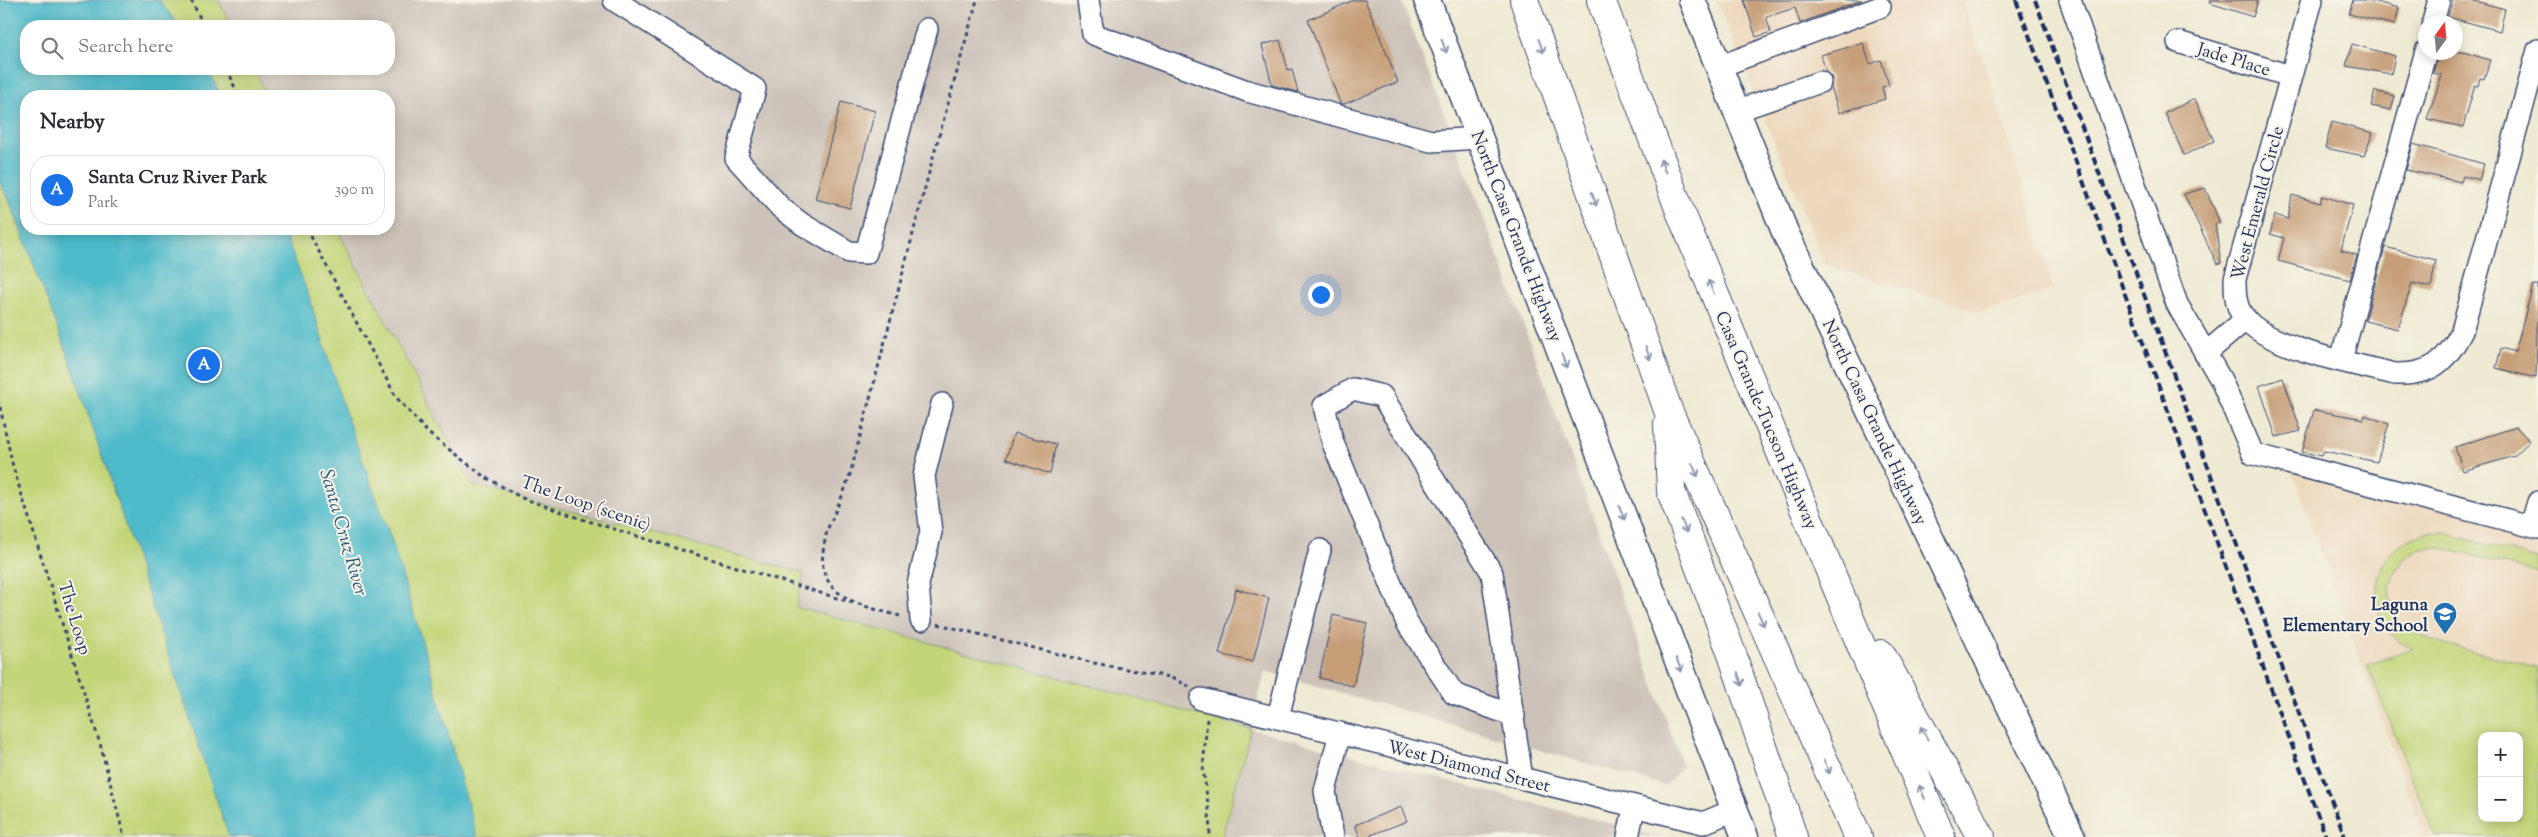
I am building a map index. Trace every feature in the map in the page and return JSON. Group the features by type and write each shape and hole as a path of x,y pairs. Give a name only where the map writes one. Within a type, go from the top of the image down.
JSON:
{"highway":[{"path":"1524,0 1668,410 1858,837"},
{"name":"Casa Grande-Tucson Highway","path":"1601,0 1680,211 1941,837"},
{"path":"1668,410 1671,491 1733,656 1793,837"},
{"path":"1829,569 1848,594 1981,837"}],"main road":[{"name":"North Casa Grande Highway","path":"1427,0 1744,837"},
{"name":"North Casa Grande Highway","path":"1692,0 1785,232 2072,837"}],"street":[{"path":"614,0 755,89 736,158 781,208 802,224 849,252 866,253 927,29"},
{"path":"1088,0 1093,34 1247,91 1431,141 1479,138"},
{"path":"2070,0 2177,304 2221,380 2253,454 2535,527 2538,502"},
{"name":"West Emerald Circle","path":"2312,0 2235,279 2235,293 2239,308 2246,319 2264,333 2287,345 2395,374 2410,375 2428,370 2452,351 2462,331 2538,50"},
{"path":"2435,15 2439,0"},
{"path":"1718,67 1880,7"},
{"name":"Jade Place","path":"2178,42 2290,76"},
{"path":"2340,360 2423,60"},
{"path":"1736,111 1820,82"},
{"path":"2205,354 2246,319"},
{"path":"1514,716 1454,694 1407,623 1334,443 1324,406 1352,389 1382,396 1492,573 1514,716 1522,779"},
{"path":"921,620 918,584 931,532 924,476 942,404"},
{"path":"1278,717 1320,550"},
{"name":"West Diamond Street","path":"1201,699 1634,808 1703,823 1734,810"},
{"path":"1333,837 1325,791 1340,733"},
{"path":"1628,837 1634,808"}],"path":[{"path":"191,0 201,20"},
{"path":"229,75 237,90"},
{"name":"The Loop (scenic)","path":"309,235 396,397 428,433 482,475 522,498 585,520 863,606"},
{"name":"The Loop","path":"0,407 13,467 101,747 124,837"},
{"path":"1204,741 1203,769 1209,810 1210,837"}],"shaded area":[{"path":"218,0 1401,0 1519,312 1683,766 1665,786 1265,671 1251,729 1662,837 1222,837 1251,730 795,607 803,573 472,485 340,235 395,235 395,90 265,90 257,75 395,75 395,20 229,20"},
{"path":"1716,0 1962,0 1995,96 2054,290 1981,312 1825,265"},
{"name":"Laguna Elementary School","path":"2291,468 2538,534 2538,837 2424,837"}],"green space":[{"path":"0,0 218,0 229,20 20,20 20,75 257,75 265,90 20,90 20,235 340,235 472,485 804,573 796,607 1251,729 1222,837 0,837"},
{"path":"2428,532 2444,533 2538,559 2538,573 2452,550 2426,548 2415,551 2405,558 2397,568 2391,584 2390,594 2392,606 2399,622 2414,633 2447,645 2538,667 2538,837 2435,837 2367,665 2413,649 2396,639 2385,625 2379,612 2377,598 2377,584 2381,570 2388,558 2398,547 2412,538"}],"water":[{"path":"0,0 159,0 174,20 20,20 20,75 211,75 218,90 20,90 20,229 8,197 0,183"},
{"name":"Santa Cruz River","path":"22,235 285,235 309,297 345,412 391,539 428,661 477,837 229,837 71,363"}],"building":[{"path":"1354,0 1365,0 1398,82 1344,104 1340,103 1308,20"},
{"path":"1744,0 1862,0 1800,23 1795,8 1766,17 1771,32 1756,37"},
{"path":"2211,0 2258,0 2253,17 2210,3"},
{"path":"2353,0 2368,0 2399,8 2395,25 2349,14"},
{"path":"2453,0 2471,0 2505,9 2500,31 2463,21 2463,15 2449,15"},
{"path":"1280,40 1288,70 1292,69 1298,92 1272,85 1262,45"},
{"path":"1863,43 1870,64 1881,60 1889,85 1882,87 1885,99 1839,113 1831,87 1832,78 1826,72 1821,55"},
{"path":"2352,44 2395,56 2391,74 2346,66"},
{"path":"2463,52 2490,60 2484,79 2480,78 2478,86 2475,85 2463,127 2427,119 2442,75 2433,73 2437,60 2463,60"},
{"path":"2375,91 2395,96 2391,110 2371,106"},
{"path":"2195,99 2214,141 2184,155 2165,113"},
{"path":"841,102 875,111 850,208 815,199"},
{"path":"2332,122 2373,133 2364,156 2325,148"},
{"path":"2413,144 2484,164 2479,180 2463,176 2461,182 2406,170"},
{"path":"2205,188 2220,223 2215,224 2221,263 2217,264 2184,194"},
{"path":"2292,195 2320,203 2322,196 2353,205 2341,250 2357,255 2350,280 2278,261 2284,238 2270,234 2275,215 2288,219"},
{"path":"2385,247 2436,260 2431,287 2412,283 2398,329 2365,321"},
{"path":"2533,285 2538,285 2536,378 2496,368 2501,348 2515,352"},
{"path":"2283,378 2301,431 2276,437 2259,386"},
{"path":"2314,410 2364,419 2365,415 2389,424 2377,462 2324,451 2322,456 2302,452"},
{"path":"2516,427 2530,441 2514,456 2463,471 2455,447"},
{"path":"1014,433 1056,444 1050,474 1006,459"},
{"path":"1236,589 1269,598 1253,662 1219,654"},
{"path":"1333,615 1367,623 1353,686 1319,678"},
{"path":"1401,807 1407,821 1366,837 1360,837 1355,825"}],"railway":[{"path":"2016,0 2326,837"},
{"path":"2035,0 2345,837"}],"place":[{"name":"Santa Cruz River Park","path":"204,365"},
{"name":"Laguna Elementary School","path":"2445,635"}]}
